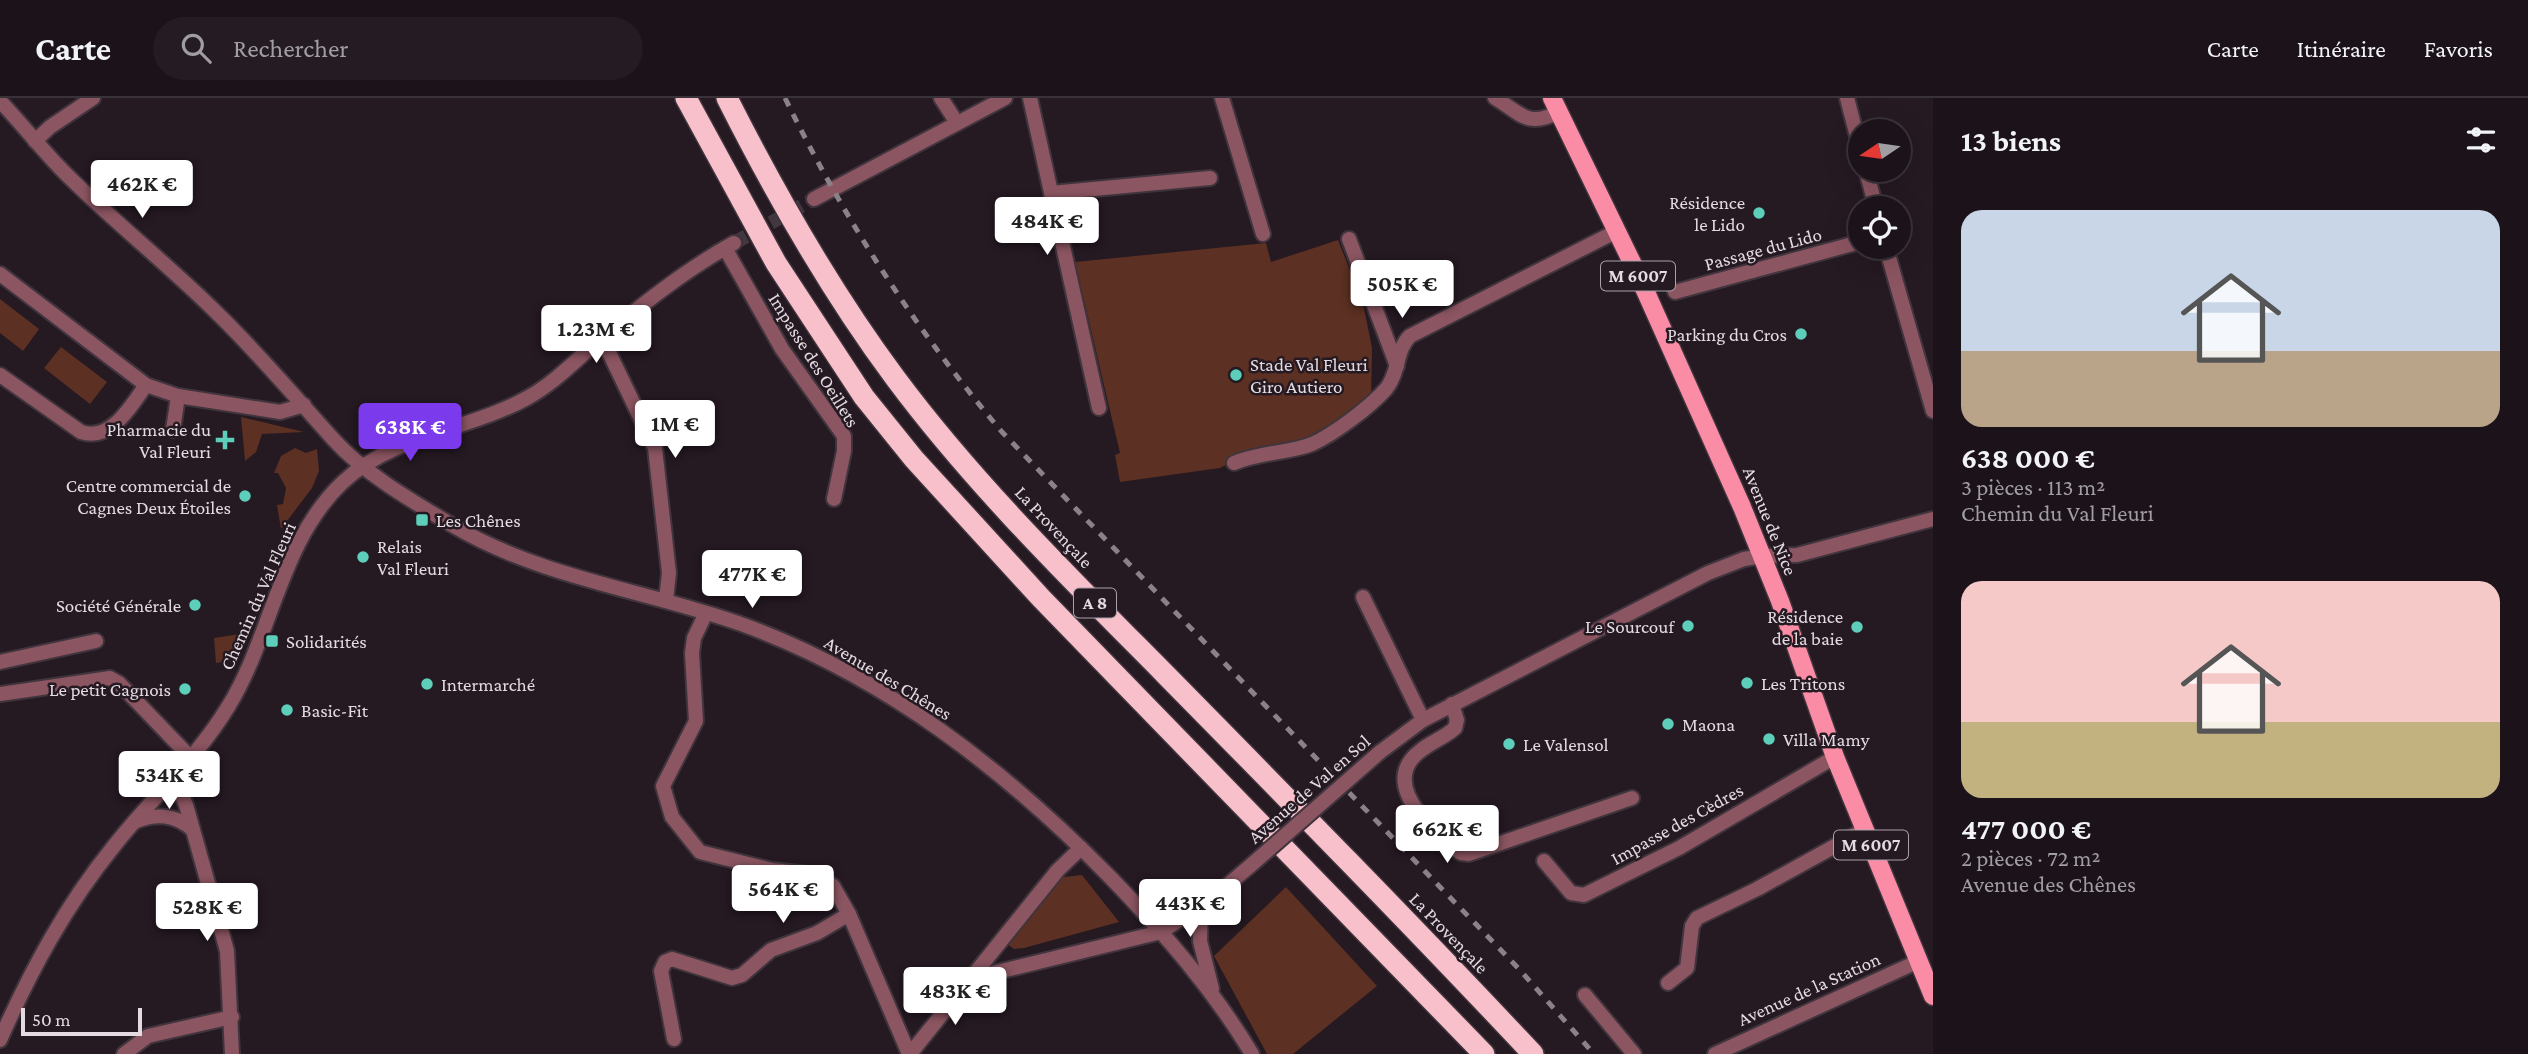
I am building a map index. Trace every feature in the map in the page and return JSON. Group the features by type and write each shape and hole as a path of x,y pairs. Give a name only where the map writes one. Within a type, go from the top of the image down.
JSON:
{"highway":[{"name":"A 8","path":"686,98 776,264 858,387 914,459 1041,598 1484,1054"},
{"name":"La Provençale","path":"727,98 774,186 855,320 942,437 1062,569 1392,905 1533,1054"}],"main road":[{"name":"Avenue de Nice","path":"1556,105 1617,232 1762,556 1835,757 1931,988"}],"street":[{"path":"35,141 50,127 93,98"},
{"path":"941,98 957,123"},
{"path":"814,199 1005,98"},
{"path":"1030,98 1099,408"},
{"path":"1222,98 1263,234"},
{"name":"Avenue de Nice","path":"1495,98 1530,120 1544,120 1556,105"},
{"path":"1847,98 1852,119"},
{"name":"Avenue des Chênes","path":"0,101 65,174 219,315 334,440 365,466 455,527 520,558 585,580 706,613 812,655 922,717 986,763 1081,848 1161,932 1213,994 1252,1054"},
{"path":"1051,193 1210,178"},
{"path":"1234,463 1257,454 1312,444 1380,396 1389,386 1398,367 1402,346 1410,336 1617,232"},
{"path":"1349,239 1398,367"},
{"name":"Passage du Lido","path":"1675,292 1848,245"},
{"name":"Chemin du Val Fleuri","path":"0,1040 64,914 134,822 174,778 230,703 312,520 344,481 365,466 442,430 524,400 691,270 729,246"},
{"name":"Impasse des Oeillets","path":"729,246 782,349 844,436 844,451 834,499"},
{"path":"1889,259 1933,411"},
{"path":"0,274 146,385 178,396 280,412 304,405"},
{"path":"602,338 655,448 670,573 666,600"},
{"path":"0,375 81,432 92,436 104,432 126,414 146,385"},
{"path":"173,430 178,396"},
{"name":"Avenue de Val en Sol","path":"972,978 1161,932 1201,906 1380,752 1423,720 1708,573 1744,559 1797,555 1933,519"},
{"path":"1363,597 1423,720"},
{"path":"706,613 694,638 692,653 696,721 663,786 663,796 672,817 700,852 772,870 817,875 833,886 849,914 910,1054 1058,870 1081,848"},
{"path":"0,662 96,641"},
{"path":"0,694 110,678 119,683 190,757"},
{"path":"1452,704 1457,720 1455,728 1419,751 1404,774 1406,790 1421,816 1461,853 1469,854 1632,798"},
{"name":"Impasse des Cèdres","path":"1544,861 1571,893 1584,895 1679,848 1835,757"},
{"path":"174,778 194,831 227,951 232,1054"},
{"path":"134,822 158,815 183,821 194,831"},
{"path":"1668,983 1688,968 1692,926 1697,918 1757,890 1864,830"},
{"path":"1201,906 1200,941 1213,994"},
{"path":"674,1039 661,971 665,962 672,959 732,978 742,975 771,950 817,933 849,914"},
{"name":"Avenue de la Station","path":"1715,1054 1919,961"},
{"path":"1585,995 1634,1054"},
{"path":"124,1054 148,1036 232,1017"}],"shaded area":[{"name":"Stade Val Fleuri Giro Autiero","path":"1338,240 1363,303 1372,348 1371,401 1309,440 1249,453 1220,468 1120,482 1115,455 1120,453 1075,262 1266,243 1271,262"},
{"path":"0,299 39,329 23,351 0,333"},
{"path":"61,347 107,382 90,404 44,368"},
{"path":"241,417 304,432 262,434 256,452 245,461"},
{"path":"295,448 306,453 317,449 319,471 312,488 281,529 277,505 283,504 286,488 278,473 274,473 281,456"},
{"path":"240,634 229,661 216,663 214,638"},
{"path":"1082,875 1119,922 1024,948 1014,949 1007,944 1063,877"},
{"path":"1286,887 1377,986 1293,1054 1267,1054 1214,956"}],"tunnel":[{"path":"734,243 814,199"}],"railway":[{"path":"785,98 832,187 883,272 940,353 1002,432 1519,969 1594,1054"}],"place":[{"name":"Résidence le Lido","path":"1759,213"},
{"name":"Parking du Cros","path":"1801,334"},
{"name":"Stade Val Fleuri Giro Autiero","path":"1236,375"},
{"name":"Pharmacie du Val Fleuri","path":"225,440"},
{"name":"Centre commercial de Cagnes Deux Étoiles","path":"245,496"},
{"name":"Les Chênes","path":"422,520"},
{"name":"Relais Val Fleuri","path":"363,557"},
{"name":"Société Générale","path":"195,605"},
{"name":"Le Sourcouf","path":"1688,626"},
{"name":"Résidence de la baie","path":"1857,627"},
{"name":"Solidarités","path":"272,641"},
{"name":"Les Tritons","path":"1747,683"},
{"name":"Intermarché","path":"427,684"},
{"name":"Le petit Cagnois","path":"185,689"},
{"name":"Basic-Fit","path":"287,710"},
{"name":"Maona","path":"1668,724"},
{"name":"Villa Mamy","path":"1769,739"},
{"name":"Le Valensol","path":"1509,744"}]}
